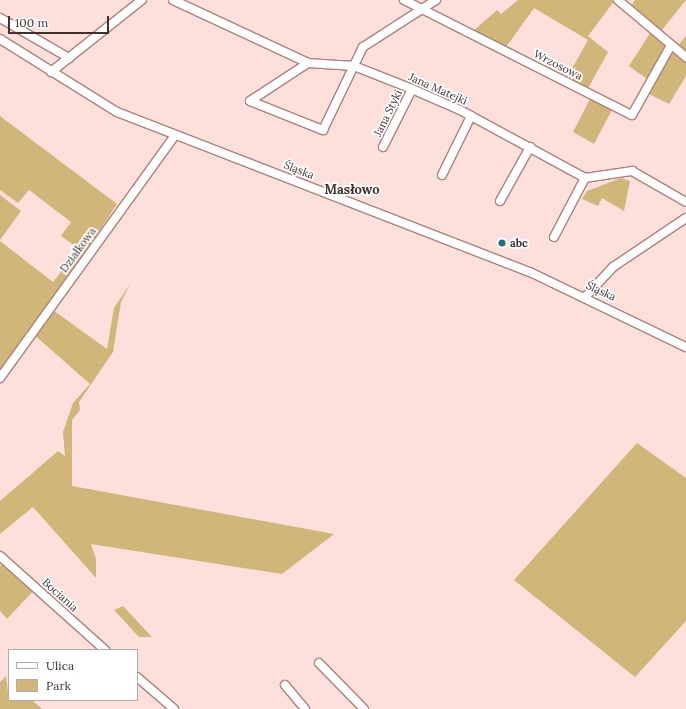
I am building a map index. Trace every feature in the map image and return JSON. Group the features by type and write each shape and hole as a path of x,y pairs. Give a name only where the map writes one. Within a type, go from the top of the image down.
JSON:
{"street":[{"path":"51,72 142,0"},
{"name":"Jana Matejki","path":"173,0 308,63 354,66 412,89 470,116 585,178"},
{"name":"Wrzosowa","path":"404,0 426,9 632,116 670,47"},
{"path":"308,63 250,101 323,130 363,47 426,9 436,0"},
{"path":"618,0 670,47 686,57"},
{"path":"0,18 69,58"},
{"name":"Śląska","path":"0,39 117,112 455,241 586,296 686,347"},
{"name":"Jana Styki","path":"383,147 412,89"},
{"path":"442,176 470,116"},
{"name":"Działkowa","path":"0,378 175,135"},
{"path":"500,201 530,147"},
{"path":"554,237 585,178 632,171 686,202"},
{"path":"586,296 613,267 686,218"},
{"name":"Bociania","path":"0,556 104,649"},
{"path":"319,662 364,709"},
{"path":"138,678 174,709"},
{"path":"285,685 305,709"}],"green space":[{"path":"518,0 615,0 588,36 608,52 586,92 565,81 588,40 534,8 504,50 471,33 497,10 501,14"},
{"path":"635,0 686,0 658,35 674,50 686,36 686,76 669,104 645,92 651,82 629,66 652,30 629,9"},
{"path":"592,95 614,106 594,144 573,132"},
{"path":"0,116 117,204 85,253 61,236 71,222 29,190 18,203 0,190"},
{"path":"621,178 630,181 624,211 602,198 598,206 582,199 587,191"},
{"path":"0,195 21,211 0,240"},
{"path":"0,241 53,282 77,251 86,257 50,308 107,349 114,308 130,284 121,302 113,352 79,402 80,410 72,420 72,486 334,534 282,574 91,544 96,559 96,578 33,507 0,534 0,501 58,451 65,456 63,432 73,403 90,384 32,333 0,378"},
{"path":"637,443 686,478 686,621 635,677 514,580"},
{"path":"6,561 36,588 7,619 0,611 0,566"},
{"path":"123,606 152,637 139,637 114,610"},
{"path":"6,676 8,701 33,701 42,709 0,709 0,682"}],"place":[{"name":"abc","path":"502,243"}],"district":[{"name":"Masłowo","path":"352,190"}]}
